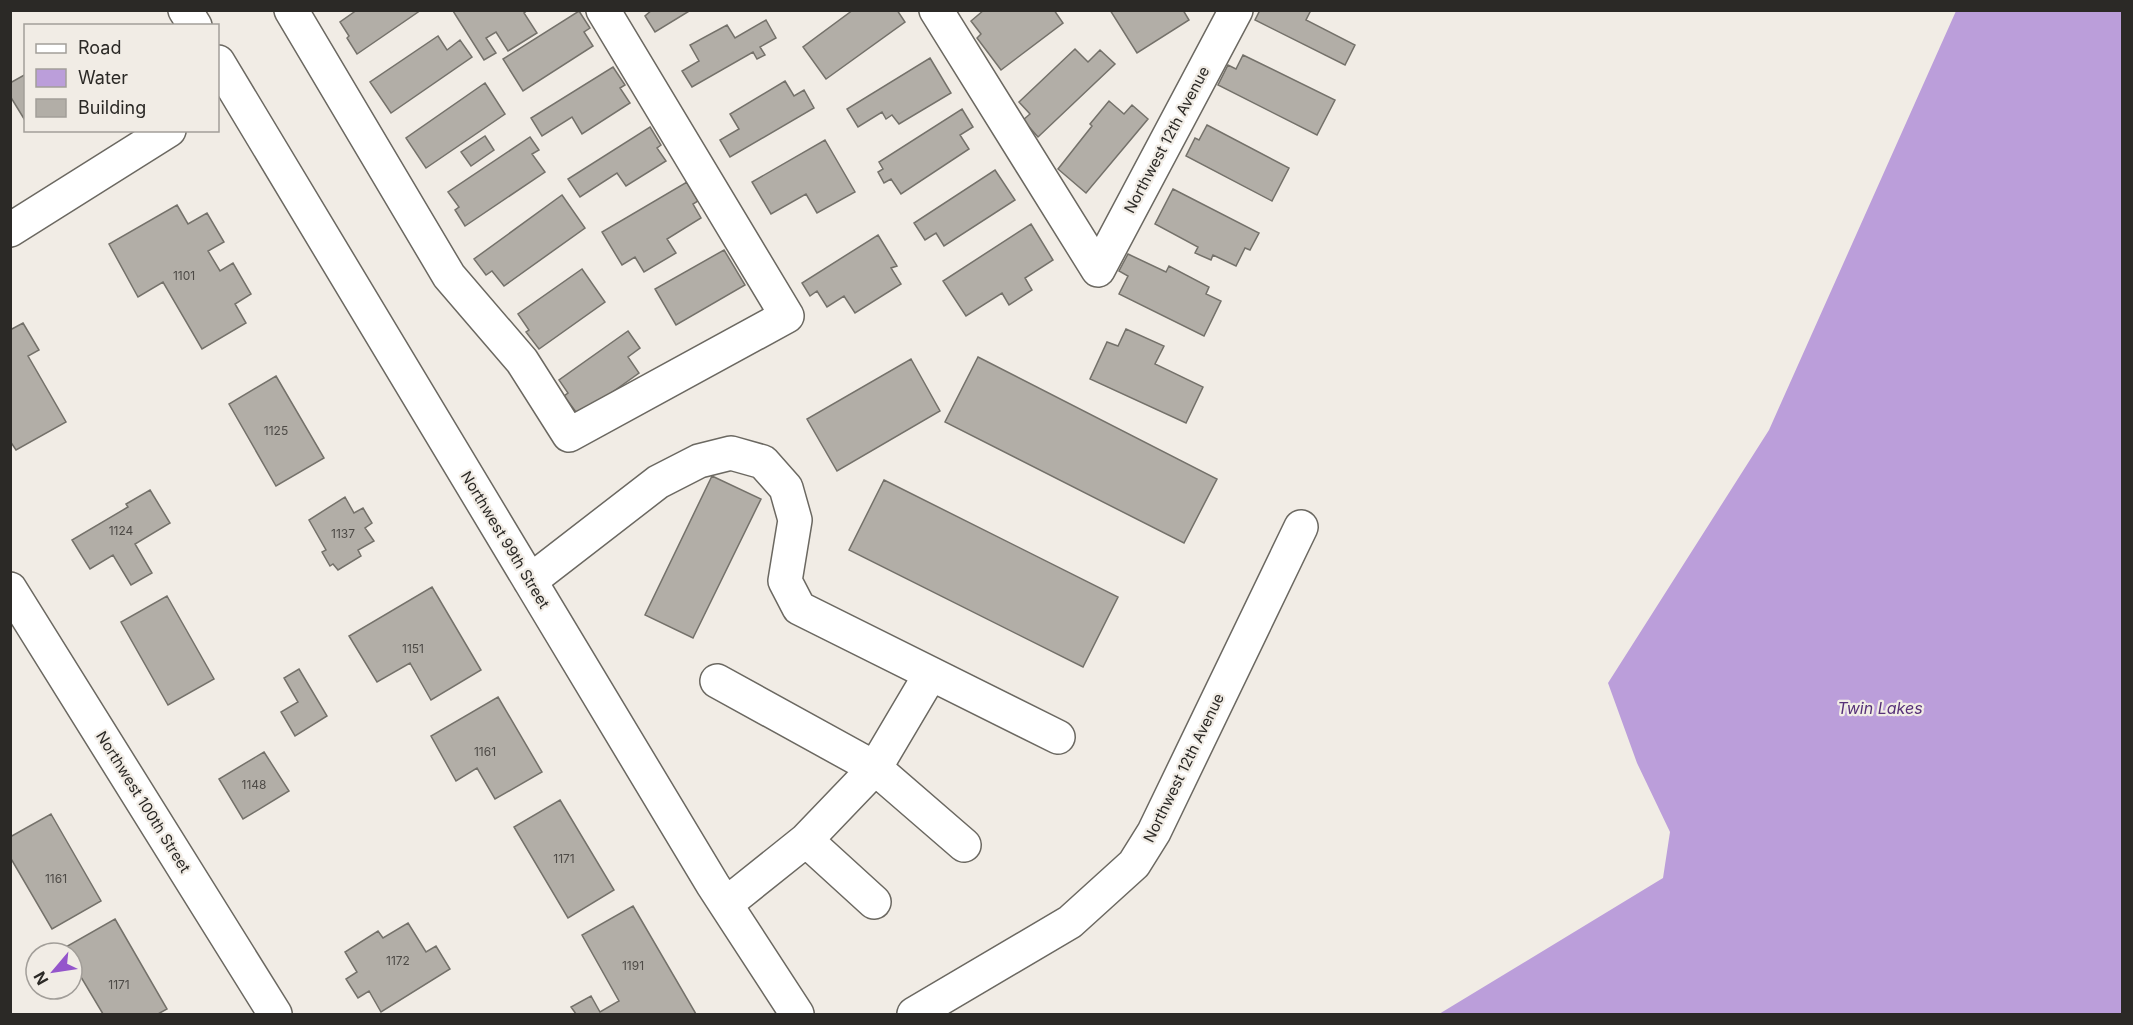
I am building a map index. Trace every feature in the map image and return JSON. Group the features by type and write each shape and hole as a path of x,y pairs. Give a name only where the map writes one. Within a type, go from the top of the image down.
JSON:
{"street":[{"path":"185,10 194,24"},
{"path":"291,10 449,276 522,362 568,435 787,316 603,10"},
{"name":"Northwest 12th Avenue","path":"936,10 1098,270 1236,10"},
{"name":"Northwest 99th Street","path":"219,66 226,95 530,581 726,904 797,1014"},
{"path":"10,230 166,132"},
{"path":"530,581 658,482 699,461 731,453 763,462 786,488 795,520 785,581 799,608 1058,737"},
{"name":"Northwest 12th Avenue","path":"914,1014 1070,922 1134,864 1154,832 1301,527"},
{"name":"Northwest 100th Street","path":"10,589 275,1014"},
{"path":"726,904 806,840 875,768 930,675"},
{"path":"717,681 875,768 964,845"},
{"path":"806,840 874,902"}],"water":[{"name":"Twin Lakes","path":"1956,11 2122,11 2122,1014 1439,1014 1663,878 1670,832 1637,763 1608,683 1769,430"}],"building":[{"path":"357,10 421,10 357,54 340,22"},
{"path":"528,10 524,13 537,33 508,51 496,32 486,38 496,53 484,60 453,11"},
{"path":"652,10 691,10 655,32 645,16"},
{"path":"853,10 897,10 905,22 826,79 803,47"},
{"path":"984,10 1054,10 1063,23 1001,70 977,38 981,34 971,21"},
{"path":"1110,10 1183,10 1189,20 1137,53"},
{"path":"1260,10 1311,10 1306,20 1355,45 1345,65 1255,20"},
{"path":"579,11 590,28 584,32 593,46 523,91 503,59"},
{"path":"766,20 776,38 760,47 765,55 757,59 753,52 692,87 682,71 699,61 690,45 727,25 735,38"},
{"path":"438,36 447,50 460,40 472,57 391,113 370,82"},
{"path":"1075,49 1088,62 1100,50 1115,64 1038,137 1023,120 1030,114 1019,102"},
{"path":"1243,55 1335,100 1317,135 1218,85 1228,65 1236,69"},
{"path":"930,58 951,93 899,124 892,115 886,119 882,112 858,127 847,109"},
{"path":"613,67 625,85 620,88 630,103 582,134 572,117 542,136 531,118"},
{"path":"24,75 24,119 10,96 10,83"},
{"path":"785,81 794,96 804,90 814,108 730,157 720,140 739,129 730,114"},
{"path":"485,83 505,114 426,168 406,138"},
{"path":"1109,101 1124,114 1132,105 1148,119 1086,193 1058,169"},
{"path":"962,109 973,127 960,135 969,149 901,194 891,179 884,183 878,172 883,169 879,162"},
{"path":"1207,125 1289,168 1272,201 1186,156 1195,138 1199,140"},
{"path":"650,127 661,145 657,148 666,161 626,186 617,173 580,197 568,179"},
{"path":"485,136 494,150 471,166 461,152"},
{"path":"530,137 539,150 532,154 545,172 465,226 455,210 459,207 448,192"},
{"path":"825,140 855,192 817,213 806,194 771,214 752,182"},
{"path":"995,170 1015,200 944,246 936,233 925,240 914,223"},
{"path":"687,182 698,201 693,204 701,218 667,239 676,253 644,272 635,257 622,265 602,232"},
{"path":"1173,189 1259,233 1250,250 1245,248 1236,266 1213,255 1211,260 1195,253 1198,247 1155,224"},
{"path":"562,195 585,228 504,286 492,271 486,275 474,259"},
{"path":"177,205 188,224 207,213 224,242 208,251 220,271 233,263 251,294 235,304 246,323 202,349 163,282 138,297 109,244"},
{"path":"1031,224 1053,260 1025,278 1032,290 1009,305 1002,293 966,316 943,281"},
{"path":"878,235 897,266 891,268 901,284 855,313 844,296 827,307 817,291 810,296 802,283"},
{"path":"724,250 745,285 676,325 655,289"},
{"path":"1128,254 1166,272 1169,266 1209,287 1206,294 1221,301 1204,336 1119,294 1128,276 1119,271"},
{"path":"582,269 605,302 539,349 526,332 529,330 518,314"},
{"path":"23,323 39,350 28,356 66,422 16,450 10,441 10,330"},
{"path":"1126,329 1164,346 1155,364 1203,387 1186,423 1090,379 1107,342 1118,346"},
{"path":"628,331 640,348 628,357 639,373 579,416 564,396 568,393 559,380"},
{"path":"978,357 1217,479 1184,543 945,422"},
{"path":"911,359 940,411 837,471 807,419"},
{"path":"276,376 324,458 276,486 229,404"},
{"path":"712,476 761,499 693,638 645,615"},
{"path":"884,480 1118,597 1083,667 849,550"},
{"path":"150,490 170,523 135,544 152,573 131,585 113,555 90,569 72,540 128,507 126,504"},
{"path":"345,497 354,513 363,508 372,523 365,528 374,541 358,550 361,556 338,570 333,564 330,566 322,552 326,550 309,520"},
{"path":"432,587 481,670 431,700 410,663 377,682 349,636"},
{"path":"167,596 214,679 168,705 121,622"},
{"path":"299,669 327,716 295,736 281,712 298,702 284,678"},
{"path":"498,697 542,772 495,799 477,768 456,781 431,736"},
{"path":"264,752 289,791 243,819 219,779"},
{"path":"560,800 614,890 568,918 514,827"},
{"path":"51,814 101,901 52,929 10,857 10,837"},
{"path":"633,906 696,1014 576,1014 571,1007 591,996 600,1012 619,1001 582,935"},
{"path":"115,919 167,1009 158,1014 103,1014 84,982 84,941 76,941"},
{"path":"408,923 426,952 436,946 450,969 381,1012 369,991 358,998 346,979 357,972 345,952 378,931 383,938"}]}
